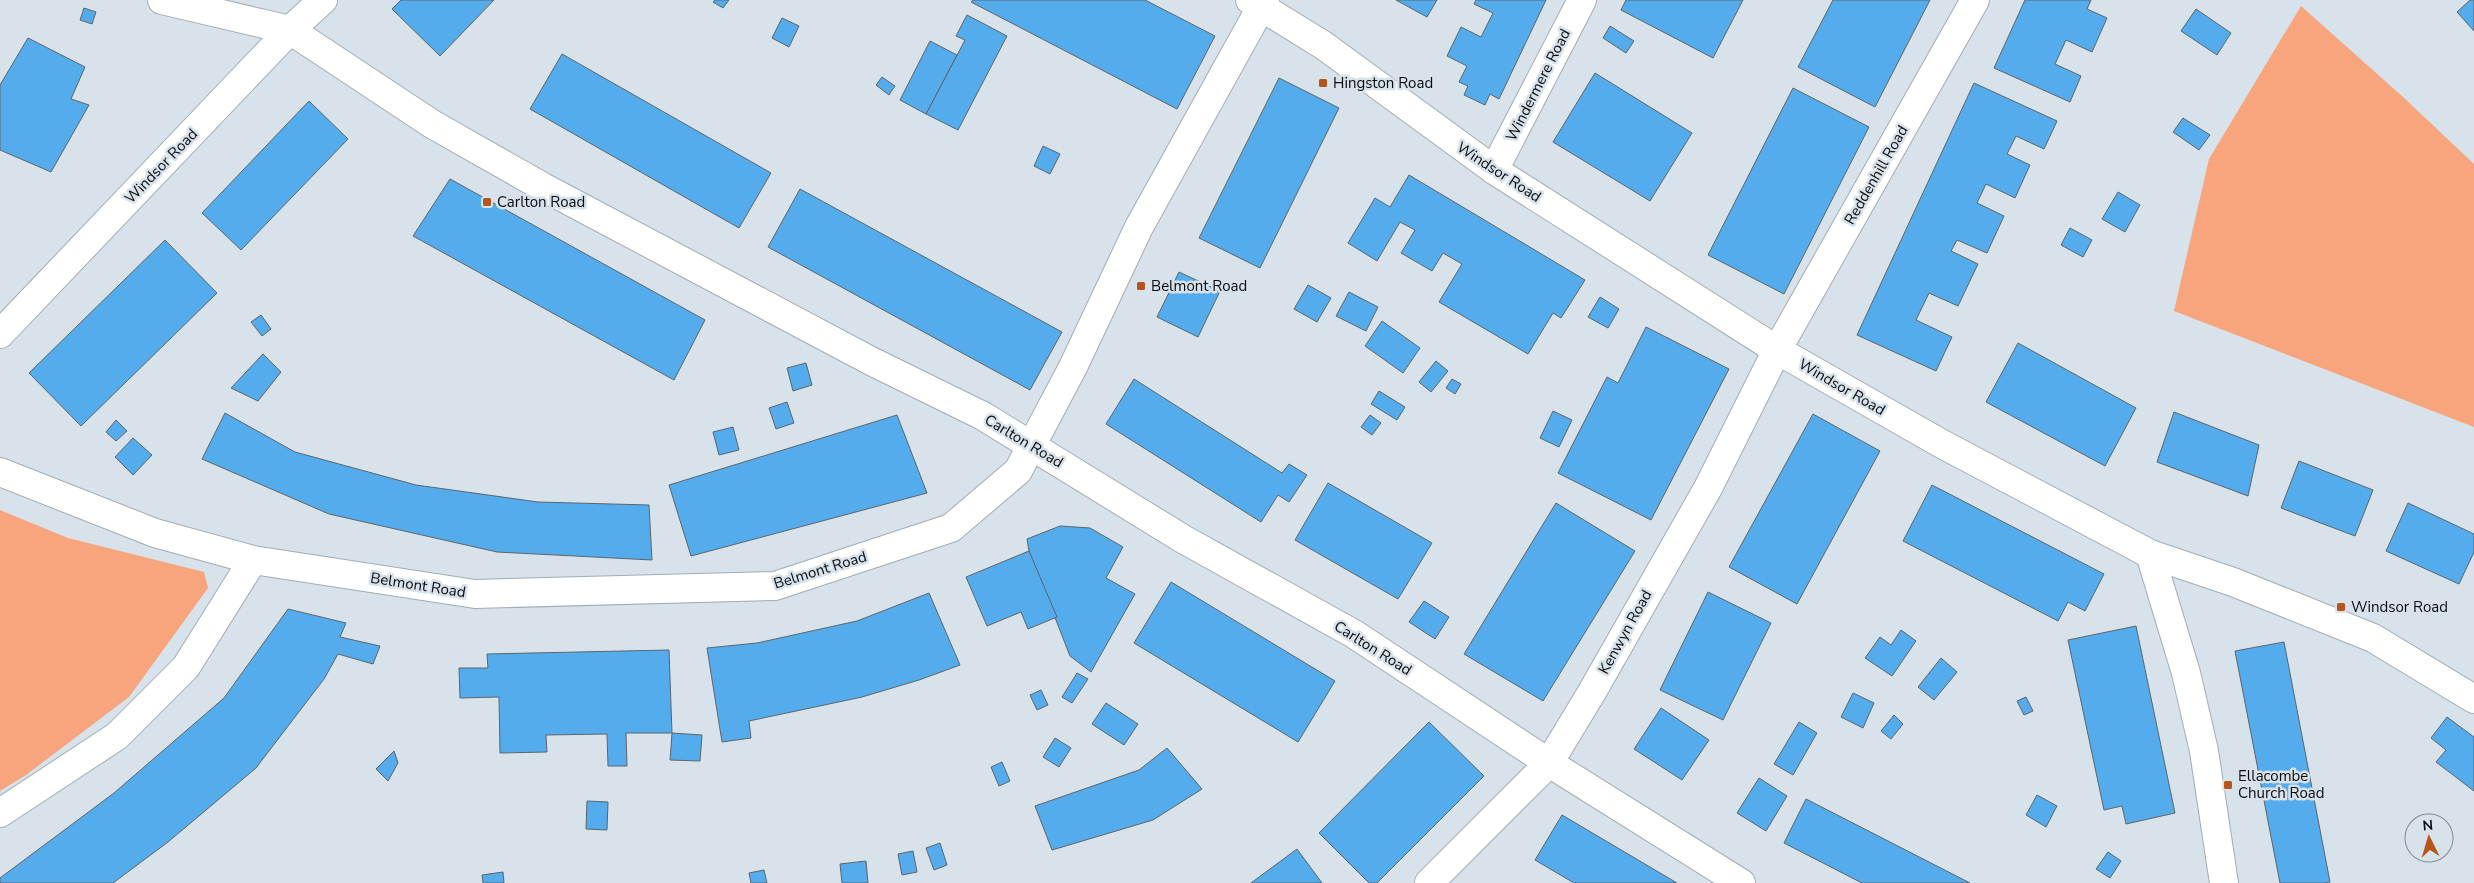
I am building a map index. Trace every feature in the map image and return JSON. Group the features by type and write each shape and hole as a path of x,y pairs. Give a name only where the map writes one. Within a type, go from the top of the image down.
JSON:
{"street":[{"path":"162,0 290,30"},
{"name":"Windsor Road","path":"0,334 290,30 323,0"},
{"name":"Windermere Road","path":"1494,170 1582,0"},
{"name":"Reddenhill Road","path":"1777,350 1975,0"},
{"name":"Windsor Road","path":"1259,2 1323,45 1494,170 1777,350 1942,444 2150,554 2234,582 2373,638 2474,699"},
{"name":"Belmont Road","path":"0,472 155,533 253,560 475,594 775,586 951,528 1018,471 1073,367 1139,227 1259,2"},
{"name":"Carlton Road","path":"290,30 432,124 535,182 871,360 983,416 1183,539 1354,634 1548,763 1741,883"},
{"name":"Kenwyn Road","path":"1429,883 1548,763 1592,692 1708,488 1777,350"},
{"path":"2150,554 2186,673 2204,751 2224,883"},
{"path":"0,813 116,736 186,667 253,560"}],"shaded area":[{"path":"2301,6 2403,97 2474,164 2474,427 2174,311 2209,159"},
{"path":"0,510 68,538 204,572 208,588 129,697 26,775 0,791"}],"building":[{"path":"401,0 494,0 440,56 392,9"},
{"path":"715,0 729,0 723,8 713,2"},
{"path":"973,0 1145,0 1215,36 1177,109 971,2"},
{"path":"1396,0 1437,0 1427,17"},
{"path":"1476,0 1546,0 1499,99 1490,94 1485,105 1464,95 1468,86 1459,82 1467,66 1447,56 1461,27 1481,37 1493,13 1474,4"},
{"path":"1626,0 1743,0 1713,58 1621,10"},
{"path":"1833,0 1930,0 1875,107 1798,67"},
{"path":"2025,0 2091,0 2087,9 2107,18 2092,52 2066,40 2055,64 2081,76 2070,102 1994,68"},
{"path":"2470,0 2474,0 2474,31 2457,12"},
{"path":"84,8 96,12 92,24 80,20"},
{"path":"2196,9 2231,33 2217,55 2181,31"},
{"path":"967,15 1007,36 958,130 926,114 965,40 956,36"},
{"path":"782,18 799,26 789,47 772,38"},
{"path":"1610,26 1634,41 1626,53 1603,38"},
{"path":"28,38 85,67 71,99 89,105 51,172 0,150 0,85"},
{"path":"930,41 957,55 926,114 900,100"},
{"path":"562,54 771,173 739,228 530,109"},
{"path":"1595,73 1692,133 1650,201 1553,142"},
{"path":"882,77 895,86 889,95 876,85"},
{"path":"1279,78 1339,108 1260,268 1199,238"},
{"path":"1974,83 2057,121 2044,149 2016,136 2007,154 2030,165 2015,198 1986,184 1977,203 2004,216 1987,253 1957,240 1951,251 1978,264 1958,306 1929,293 1916,320 1952,337 1936,371 1857,335"},
{"path":"1793,88 1869,127 1784,294 1708,255"},
{"path":"309,101 348,139 241,250 202,213"},
{"path":"2183,118 2210,135 2199,150 2173,132"},
{"path":"1043,146 1060,154 1050,174 1034,166"},
{"path":"1409,175 1585,280 1561,318 1553,313 1528,354 1439,302 1462,264 1443,253 1432,271 1401,253 1415,230 1400,222 1377,261 1348,243 1375,198 1390,207"},
{"path":"450,179 705,320 674,380 413,236"},
{"path":"800,189 1062,332 1030,390 768,247"},
{"path":"2118,192 2140,205 2125,232 2102,219"},
{"path":"2070,228 2092,240 2083,257 2061,245"},
{"path":"165,240 217,293 81,426 29,373"},
{"path":"1179,272 1220,291 1198,337 1157,317"},
{"path":"1308,285 1331,298 1317,322 1294,309"},
{"path":"1349,292 1378,307 1366,331 1336,316"},
{"path":"1600,297 1619,309 1608,328 1588,317"},
{"path":"261,315 271,329 262,336 251,322"},
{"path":"1382,321 1420,348 1403,373 1365,346"},
{"path":"1646,327 1729,369 1651,520 1558,473 1607,377 1618,383"},
{"path":"2018,343 2136,408 2105,466 1986,402"},
{"path":"263,354 281,372 258,401 231,388"},
{"path":"1436,361 1448,371 1431,392 1419,382"},
{"path":"806,363 812,385 793,391 787,368"},
{"path":"1134,379 1282,473 1289,464 1307,475 1289,502 1278,495 1261,522 1106,424"},
{"path":"1452,379 1461,384 1455,394 1446,388"},
{"path":"1379,391 1405,407 1397,420 1371,404"},
{"path":"787,402 794,423 776,429 769,408"},
{"path":"1553,411 1572,420 1559,447 1540,438"},
{"path":"2174,412 2259,445 2248,496 2157,462"},
{"path":"225,413 295,452 416,485 538,502 649,505 652,560 497,552 329,514 202,459"},
{"path":"1813,414 1880,451 1797,604 1729,567"},
{"path":"897,415 927,493 691,556 669,485"},
{"path":"1370,415 1381,423 1372,435 1361,427"},
{"path":"116,420 127,431 116,441 106,432"},
{"path":"733,427 739,450 719,455 713,432"},
{"path":"133,438 152,455 133,475 115,457"},
{"path":"2299,461 2373,490 2355,536 2281,508"},
{"path":"1328,483 1432,543 1398,599 1295,540"},
{"path":"1932,485 2104,574 2085,611 2068,602 2058,621 1903,541"},
{"path":"1556,503 1635,551 1543,701 1464,654"},
{"path":"2408,503 2474,534 2474,552 2459,584 2386,551"},
{"path":"1060,526 1090,528 1123,547 1106,578 1135,594 1091,672 1070,656 1029,551 1027,539"},
{"path":"1029,551 1057,617 1028,629 1021,612 987,626 966,577"},
{"path":"1171,582 1335,681 1298,742 1134,643"},
{"path":"1708,592 1771,623 1723,720 1660,690"},
{"path":"929,593 960,665 919,680 862,697 749,721 751,738 722,742 707,648 757,643 857,621"},
{"path":"1424,601 1449,617 1435,639 1409,622"},
{"path":"288,609 346,623 340,637 380,646 373,664 338,654 324,679 256,768 168,842 113,883 0,883 0,878 114,793 224,698"},
{"path":"2136,626 2175,813 2126,824 2122,806 2104,810 2068,640"},
{"path":"1901,630 1916,641 1892,676 1865,658 1880,637 1891,645"},
{"path":"2284,642 2330,882 2280,883 2235,651"},
{"path":"669,650 672,733 626,733 627,766 608,766 607,734 546,735 547,752 500,753 499,697 460,698 459,668 488,668 487,654"},
{"path":"1941,658 1957,672 1934,700 1918,687"},
{"path":"1077,673 1088,679 1072,703 1062,697"},
{"path":"1041,690 1048,705 1037,710 1030,695"},
{"path":"1853,693 1874,703 1863,728 1841,717"},
{"path":"2026,697 2033,711 2024,715 2017,701"},
{"path":"1106,703 1138,724 1124,745 1092,724"},
{"path":"1661,708 1709,740 1682,780 1634,749"},
{"path":"1894,715 1903,724 1891,739 1881,731"},
{"path":"2447,717 2474,737 2474,791 2436,762 2446,750 2431,738"},
{"path":"1429,722 1484,776 1377,883 1369,883 1319,833"},
{"path":"1799,722 1817,733 1793,775 1774,764"},
{"path":"672,733 702,735 700,761 670,760"},
{"path":"1055,738 1071,748 1059,767 1043,757"},
{"path":"1167,748 1202,789 1153,820 1052,850 1035,806 1139,770"},
{"path":"394,751 398,763 388,781 376,769"},
{"path":"1002,762 1010,781 999,786 991,767"},
{"path":"1759,778 1787,796 1766,831 1737,813"},
{"path":"2037,795 2057,806 2046,827 2026,815"},
{"path":"1806,799 1970,883 1862,883 1784,843"},
{"path":"587,801 608,802 607,830 586,829"},
{"path":"1562,815 1677,883 1574,883 1535,860"},
{"path":"940,843 947,865 934,870 926,848"},
{"path":"1297,849 1322,883 1251,883"},
{"path":"913,851 917,872 902,875 898,854"},
{"path":"2108,852 2121,861 2110,878 2096,869"},
{"path":"866,861 868,883 842,883 840,864"},
{"path":"764,870 767,883 751,883 749,873"},
{"path":"503,872 504,883 483,883 482,875"}],"place":[{"name":"Hingston Road","path":"1323,83"},
{"name":"Carlton Road","path":"487,202"},
{"name":"Belmont Road","path":"1141,286"},
{"name":"Windsor Road","path":"2341,607"},
{"name":"Ellacombe Church Road","path":"2228,785"}]}
